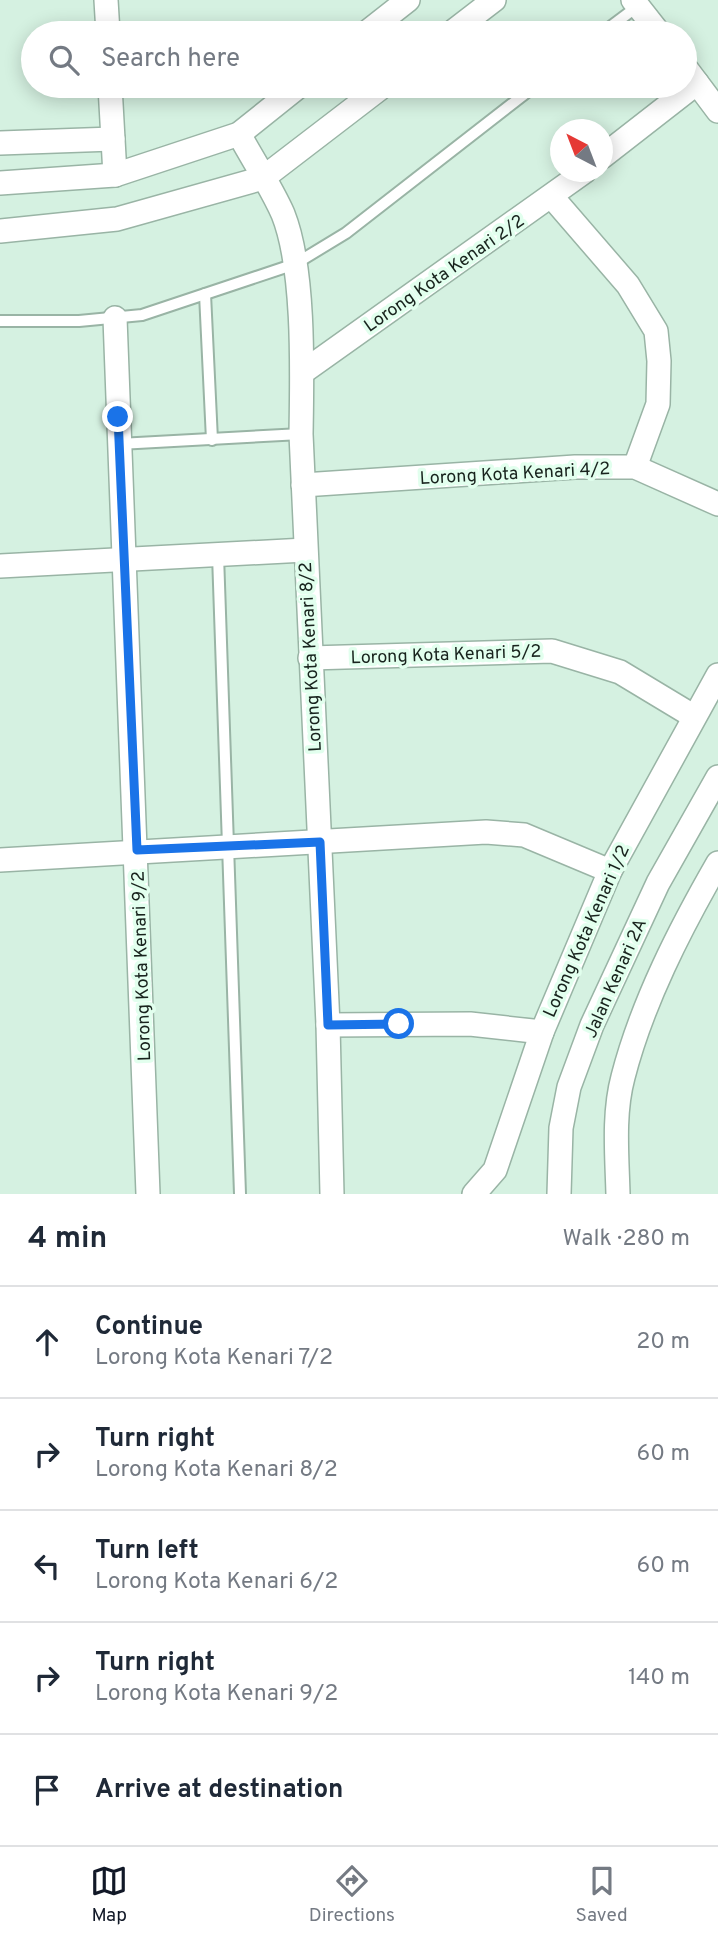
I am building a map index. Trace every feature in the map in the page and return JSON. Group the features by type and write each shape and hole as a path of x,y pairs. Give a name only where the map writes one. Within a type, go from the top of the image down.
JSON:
{"street":[{"path":"107,0 108,21"},
{"path":"381,21 408,0"},
{"path":"467,21 494,0"},
{"path":"636,3 650,21"},
{"path":"697,83 718,111"},
{"path":"111,98 115,175"},
{"path":"0,183 115,175 239,134 284,98"},
{"path":"0,232 117,219 262,178 367,98"},
{"path":"613,148 666,98"},
{"name":"Lorong Kota Kenari 8/2","path":"239,134 282,213 295,264 303,372 301,434 305,550 328,1025 332,1194"},
{"path":"0,143 113,139"},
{"name":"Lorong Kota Kenari 2/2","path":"303,372 571,182"},
{"path":"552,197 628,285 656,331 658,404 635,467"},
{"name":"Lorong Kota Kenari 9/2","path":"115,318 148,1194"},
{"name":"Lorong Kota Kenari 4/2","path":"303,485 575,467 635,467 718,504"},
{"path":"0,566 305,550"},
{"name":"Lorong Kota Kenari 5/2","path":"310,658 552,651 620,672 692,716"},
{"name":"Lorong Kota Kenari 1/2","path":"474,1194 495,1170 542,1032 610,871 692,716 718,675"},
{"name":"Jalan Kenari 2A","path":"559,1194 561,1128 569,1087 592,1025 658,883 718,777"},
{"path":"0,860 137,850 486,832 524,835 610,871"},
{"path":"618,1194 617,1129 622,1078 660,974 689,913 718,863"},
{"path":"328,1025 470,1024 542,1032"}],"lane":[{"path":"616,21 636,3"},
{"path":"0,321 79,321 142,315 295,264 346,233 520,98"},
{"path":"205,294 212,440"},
{"path":"119,444 301,434"},
{"path":"218,555 240,1194"}],"route":[{"path":"118,417 137,850 320,842 328,1025 399,1024"}]}
